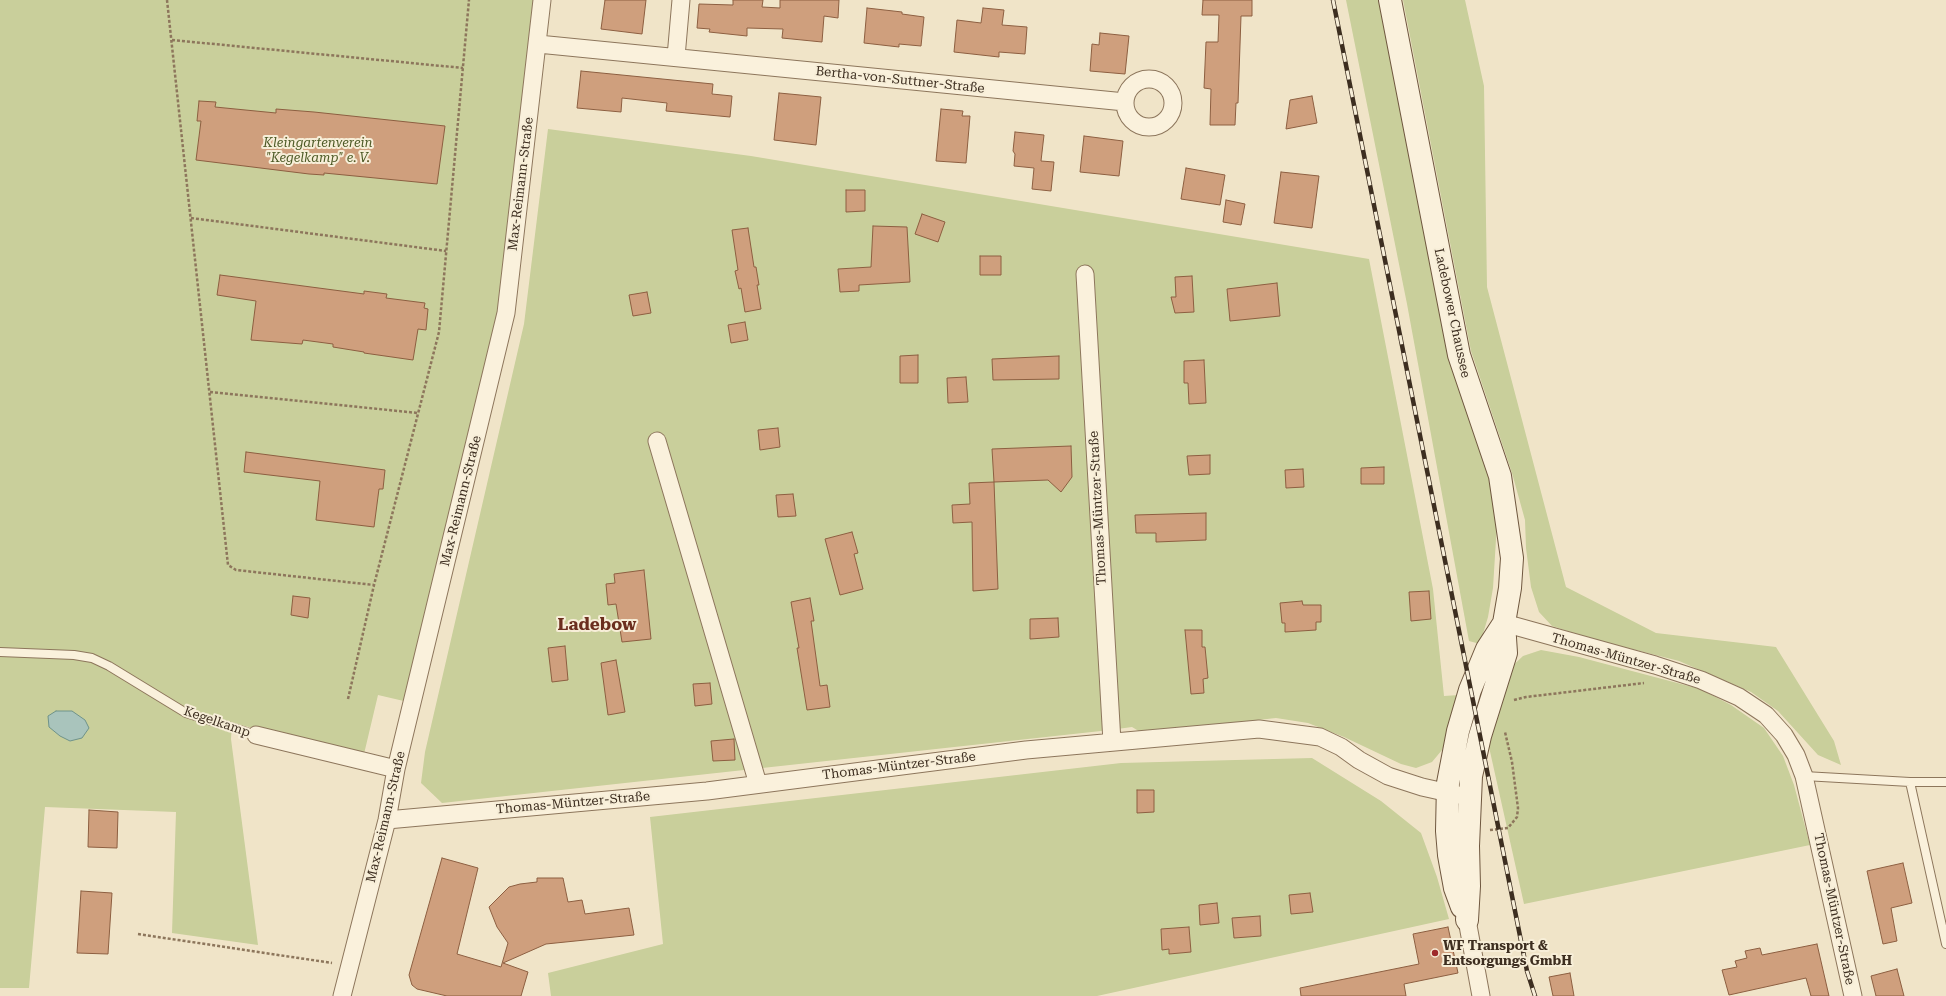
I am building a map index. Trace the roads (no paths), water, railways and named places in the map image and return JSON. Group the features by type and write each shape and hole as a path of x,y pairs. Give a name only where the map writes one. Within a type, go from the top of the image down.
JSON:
{"street":[{"name":"Max-Reimann-Straße","path":"342,996 387,820 396,769 506,313 542,0"},
{"path":"676,57 681,0"},
{"name":"Ladebower Chaussee","path":"1390,0 1459,355 1500,476 1512,558 1510,588 1504,623 1506,653 1475,754 1468,830 1468,920"},
{"name":"Bertha-von-Suttner-Straße","path":"538,44 1125,102"},
{"name":"Thomas-Müntzer-Straße","path":"1085,274 1112,742"},
{"path":"657,441 758,784"},
{"name":"Ladebower Chaussee","path":"1468,920 1455,888 1449,855 1447,831 1447,793 1458,731 1470,690 1487,649 1504,623"},
{"name":"Thomas-Müntzer-Straße","path":"1504,623 1655,665 1702,680 1739,697 1766,715 1784,735 1796,755 1804,776 1852,996"},
{"name":"Thomas-Müntzer-Straße","path":"387,820 707,791 1026,750 1259,729 1320,737 1341,747 1359,760 1388,776 1447,793 1470,796"},
{"name":"Kegelkamp","path":"256,735 396,769"},
{"path":"1468,920 1481,996"}],"lane":[{"name":"Kegelkamp","path":"0,652 74,655 92,658 109,666 186,713 256,735"},
{"path":"1804,776 1910,782 1946,782"},
{"path":"1910,782 1946,944"}],"water":[{"path":"56,711 72,711 85,720 89,728 82,738 70,741 60,736 49,727 48,716"}],"railway":[{"path":"1333,0 1527,971 1535,996"}],"place":[{"name":"WF Transport & Entsorgungs GmbH","path":"1435,953"}],"district":[{"name":"Ladebow","path":"597,625"}],"park label":[{"name":"Kleingartenverein \"Kegelkamp\" e. V.","path":"318,150"}]}
